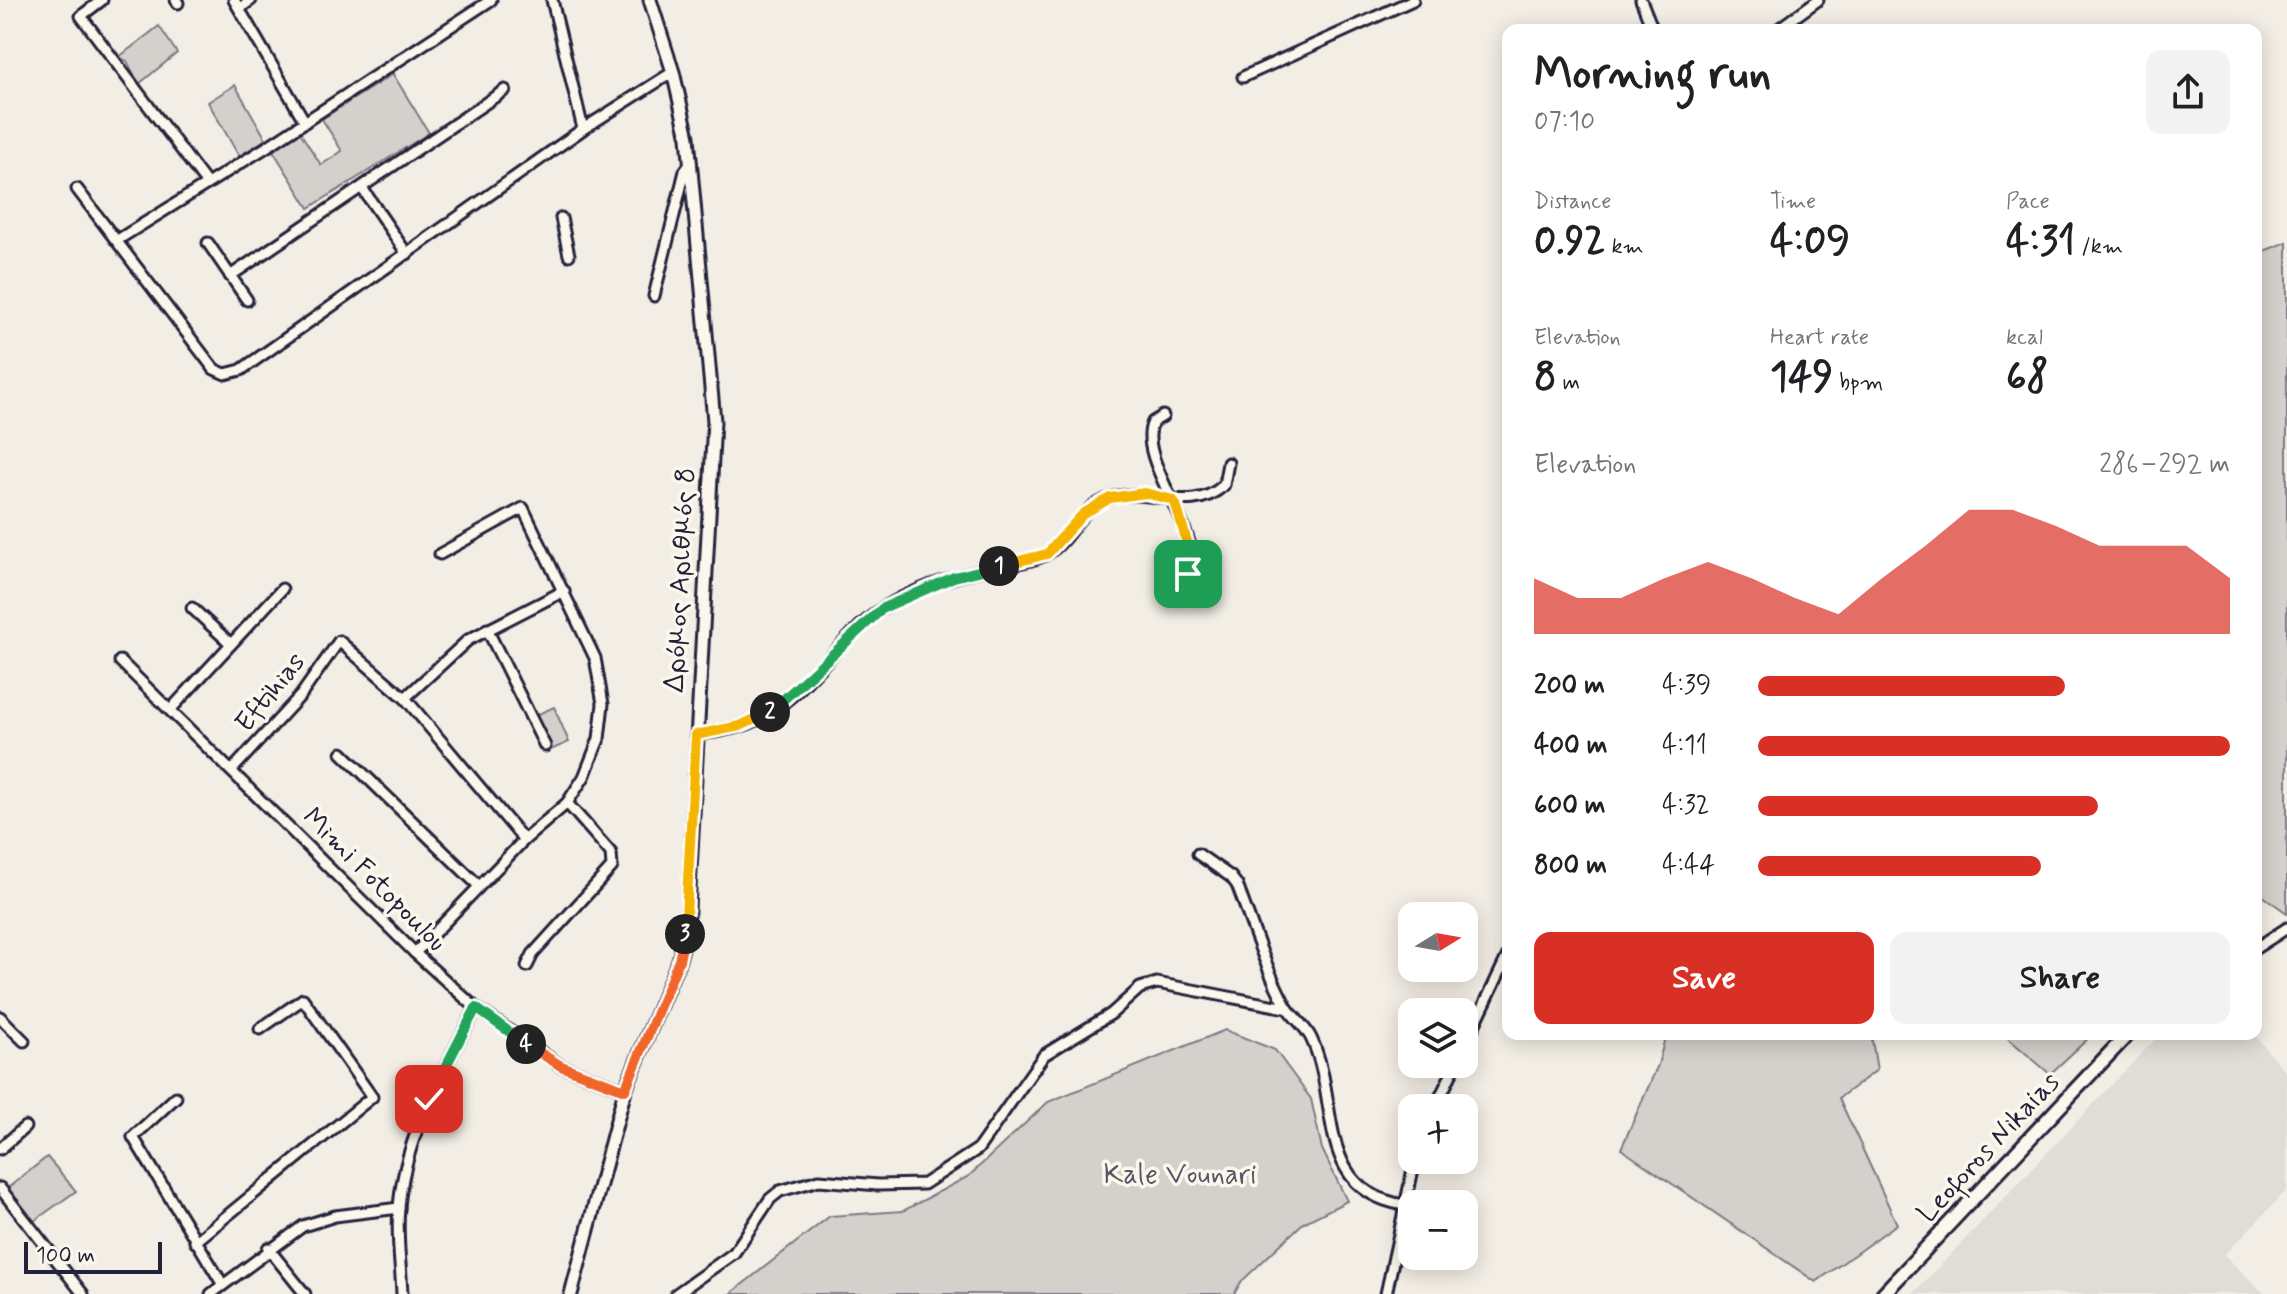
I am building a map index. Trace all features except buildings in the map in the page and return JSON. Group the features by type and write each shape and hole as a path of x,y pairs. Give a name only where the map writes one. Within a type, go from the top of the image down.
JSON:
{"main road":[{"name":"Leoforos Nikaias","path":"1883,1294 2122,1040"}],"street":[{"path":"102,0 81,16 207,184"},
{"path":"251,0 237,4 305,122"},
{"path":"119,239 491,0"},
{"path":"552,0 583,129"},
{"name":"Δρόμος Αριθμός 8","path":"571,1294 625,1090 679,960 687,928 714,421 691,163 673,72 650,0"},
{"path":"1243,77 1413,0"},
{"path":"1641,0 1651,24"},
{"path":"1785,24 1818,0"},
{"path":"77,189 119,239 214,369 225,374 241,370 583,129 673,72"},
{"path":"230,276 505,90"},
{"path":"654,296 685,171 691,163"},
{"path":"362,188 407,254"},
{"path":"561,218 569,255"},
{"path":"208,243 247,300"},
{"path":"1163,416 1153,422 1151,437 1162,484 1173,500 1192,559 1188,574"},
{"path":"696,735 740,726 765,715 791,696 869,619 901,598 954,577 1047,554 1083,514 1110,498 1145,493 1186,502 1218,490 1224,485 1228,463"},
{"path":"415,953 524,840 567,803 584,777 599,739 603,704 595,658 523,508 440,554"},
{"path":"172,708 282,589"},
{"path":"524,840 405,698 468,640 564,591"},
{"path":"192,608 231,644"},
{"path":"487,629 545,746"},
{"name":"Eftihias","path":"232,770 301,695 339,641 405,698"},
{"name":"Mimi Fotopoulou","path":"120,661 172,708 415,953 476,1008 561,1066 625,1090"},
{"path":"342,753 479,886"},
{"path":"527,966 533,954 612,867 611,853 567,803"},
{"path":"1198,854 1231,877 1237,885 1286,1008 1303,1024 1314,1046 1331,1129 1347,1169 1362,1191 1373,1198 1398,1204"},
{"path":"2262,945 2282,935 2287,928"},
{"path":"1478,1018 1502,968"},
{"path":"676,1294 734,1253 770,1199 780,1191 819,1180 878,1185 924,1184 978,1149 1044,1055 1111,1014 1146,985 1157,983 1286,1008"},
{"path":"195,1242 372,1097 303,999 260,1029"},
{"path":"402,1294 399,1208 409,1153 429,1099 476,1008"},
{"path":"1,1019 24,1041"},
{"path":"176,1097 133,1137 223,1285"},
{"path":"0,1149 25,1127"},
{"path":"0,1188 83,1294"},
{"path":"211,1294 268,1248 303,1226 335,1216 399,1208"},
{"path":"1386,1294 1398,1235"},
{"path":"268,1248 305,1294"}],"shaded area":[{"path":"2154,1040 2259,1040 2287,1074 2287,1190 2224,1255 2265,1294 1913,1294"}],"green space":[{"path":"159,26 177,53 139,84 127,61 119,57"},
{"path":"393,74 429,133 309,208 272,149 300,132 321,165 342,151 322,119"},
{"path":"235,85 266,139 239,156 208,102"},
{"path":"2287,242 2287,913 2262,896 2262,252"},
{"path":"554,707 569,742 551,750 536,715"},
{"name":"Kale Vounari","path":"1225,1030 1275,1050 1311,1099 1322,1149 1347,1201 1303,1223 1241,1282 1234,1294 730,1294 830,1216 903,1211 969,1176 1048,1102"},
{"path":"1664,1040 1872,1040 1877,1070 1839,1098 1897,1224 1816,1282 1621,1149 1658,1065"},
{"path":"2010,1040 2087,1040 2050,1074"},
{"path":"47,1157 76,1191 34,1221 8,1188"}],"route":[{"path":"429,1099 476,1008 561,1066 625,1090 679,960 687,928 696,735 740,726 765,715 791,696 883,608 954,577 1047,554 1057,547 1083,514 1110,498 1145,493 1173,500 1192,559 1188,574"}]}
